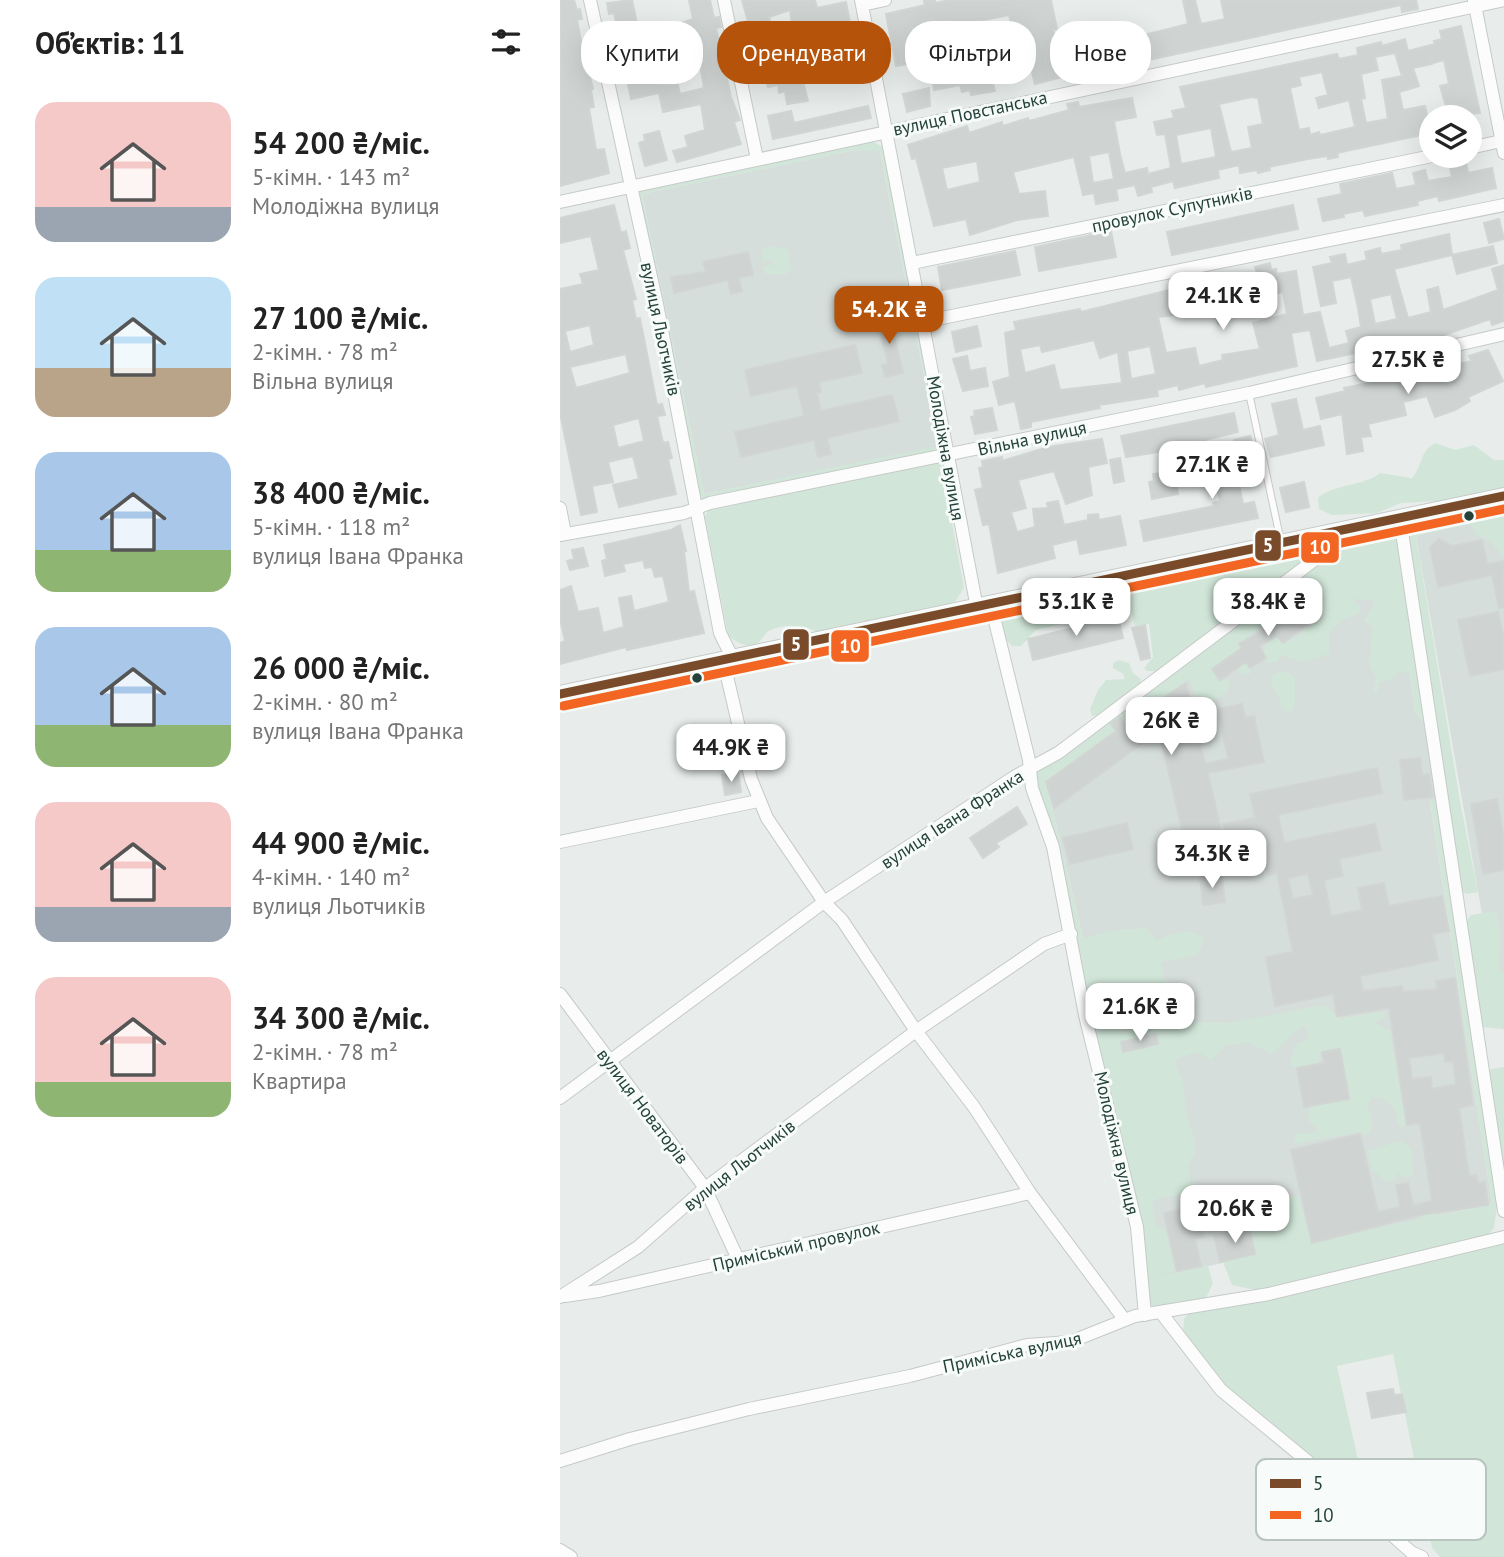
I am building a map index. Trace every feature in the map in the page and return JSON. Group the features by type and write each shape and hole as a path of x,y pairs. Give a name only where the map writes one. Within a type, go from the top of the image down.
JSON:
{"street":[{"name":"вулиця Льотчиків","path":"590,0 697,506 720,633 728,658 758,801 824,902 842,920 916,1031 974,1107 1030,1193 1124,1319"},
{"path":"724,0 757,159"},
{"path":"861,2 885,0"},
{"name":"вулиця Повстанська","path":"560,202 1475,3 1504,0"},
{"name":"Молодіжна вулиця","path":"861,2 948,455 984,606 1030,768 1032,788 1053,847 1086,1015 1137,1227 1145,1315"},
{"path":"1475,3 1503,147 1482,148"},
{"name":"провулок Супутників","path":"912,263 1419,159"},
{"path":"922,322 1504,205"},
{"name":"Вільна вулиця","path":"563,535 684,513 697,506 1249,393 1504,334"},
{"path":"560,694 1504,496"},
{"path":"560,508 563,535"},
{"path":"1399,519 1504,1210"},
{"name":"вулиця Івана Франка","path":"560,1098 824,902 1030,768 1046,762 1325,552 1333,543 1331,533"},
{"path":"560,842 758,801"},
{"name":"вулиця Льотчиків","path":"560,1297 638,1247 705,1188 916,1031 1044,944 1071,934"},
{"name":"вулиця Новаторів","path":"560,995 705,1188 738,1259"},
{"name":"Приміський провулок","path":"560,1297 599,1292 1030,1193"},
{"name":"Приміська вулиця","path":"560,1461 630,1439 749,1409 909,1376 1027,1345 1070,1342 1105,1330 1124,1319 1162,1314 1364,1273 1504,1237"},
{"path":"1162,1314 1221,1390 1305,1459"},
{"path":"1398,1540 1411,1552 1422,1557"},
{"path":"560,1550 571,1557"}],"lane":[{"path":"1249,393 1281,543"}],"shaded area":[{"path":"850,151 880,151 938,447 704,494 642,194"},
{"path":"1504,516 1504,1029 1502,1029 1416,535"},
{"path":"1394,550 1415,712 1424,722 1436,800 1430,801 1492,1204 1163,1276 1046,782 1358,556"}],"green space":[{"path":"872,141 885,148 940,452 704,500 700,495 639,191","holes":["850,151 880,151 938,446 704,494 642,194"]},
{"path":"774,246 788,250 791,270 786,274 766,274 763,270 763,267 775,264 770,260 763,261 761,250"},
{"path":"1435,443 1455,450 1474,445 1494,460 1504,460 1504,487 1439,501 1401,503 1377,513 1332,515 1319,509 1318,498 1324,493 1365,481 1380,473 1412,478 1426,451"},
{"path":"941,462 964,588 955,602 817,632 800,626 781,627 766,633 754,645 742,644 728,635 705,517 709,509"},
{"path":"1504,502 1504,559 1491,541 1477,535 1470,524 1416,536 1460,801 1478,892 1467,894 1461,891 1407,528 1413,522"},
{"path":"1388,528 1395,532 1397,538 1424,722 1415,712 1410,673 1398,672 1390,680 1379,682 1377,694 1373,692 1376,677 1369,665 1373,628 1364,620 1375,605 1372,600 1353,599 1360,607 1360,613 1343,619 1329,632 1329,654 1303,662 1282,655 1277,662 1267,662 1264,651 1268,637 1274,633 1285,644 1323,618 1322,609 1308,593 1239,643 1241,655 1251,670 1250,674 1241,674 1227,657 1212,668 1218,681 1231,680 1227,693 1205,705 1195,694 1189,679 1046,782 1083,939 1109,931 1146,928 1156,940 1187,932 1204,940 1197,955 1161,962 1164,978 1174,994 1168,1015 1170,1022 1229,1023 1319,1006 1326,1006 1340,1019 1379,1012 1387,1014 1374,1023 1390,1031 1406,1124 1404,1127 1398,1125 1392,1105 1384,1099 1373,1097 1367,1105 1372,1125 1366,1135 1358,1132 1294,1144 1296,1133 1314,1133 1318,1128 1308,1121 1310,1107 1351,1099 1340,1047 1320,1052 1319,1062 1295,1067 1290,1065 1296,1044 1309,1039 1306,1026 1298,1029 1272,1054 1248,1042 1225,1046 1211,1060 1198,1052 1177,1058 1175,1064 1184,1085 1186,1116 1194,1137 1195,1156 1188,1164 1192,1193 1159,1198 1152,1203 1155,1224 1166,1231 1174,1268 1172,1272 1163,1275 1208,1266 1213,1283 1206,1298 1200,1301 1178,1307 1155,1306 1149,1304 1145,1290 1035,789 1035,769 1338,538"},
{"path":"1326,541 1326,544 1161,671 1147,671 1144,668 1153,657 1149,624 1135,626 1123,583"},
{"path":"1102,598 1114,607 1109,613 1036,630 1021,646 1012,646 1004,638 1002,621 1021,611"},
{"path":"1119,660 1129,663 1133,673 1141,679 1140,685 1101,715 1092,716 1090,709 1098,690 1106,680 1125,679 1123,674 1113,668 1113,663"},
{"path":"1280,672 1289,673 1295,679 1295,705 1290,713 1281,708 1280,699 1271,684 1272,676"},
{"path":"1430,800 1436,800 1497,1205 1494,1228 1488,1235 1260,1291 1232,1285 1223,1262 1256,1254 1252,1230 1258,1215 1292,1196 1299,1197 1311,1243 1421,1219 1423,1209 1432,1210 1437,1216 1492,1204"},
{"path":"1496,913 1500,932 1499,970 1504,974 1502,1029 1482,1027 1466,922 1471,915"},
{"path":"1504,1067 1504,1178 1489,1073 1491,1069"},
{"path":"1400,1141 1411,1148 1413,1175 1404,1177 1398,1173 1394,1180 1388,1182 1372,1170 1368,1151"},
{"path":"1504,1242 1504,1557 1440,1557 1432,1548 1430,1540 1486,1540 1486,1459 1414,1459 1393,1354 1337,1366 1358,1459 1304,1459 1232,1405 1183,1334 1184,1319 1190,1312"}],"building":[{"path":"560,0 574,0 582,19 577,20 581,41 581,84 592,84 594,107 589,108 596,150 604,149 609,173 560,186"},
{"path":"632,0 637,21 616,21 614,13 609,14 607,3"},
{"path":"689,0 710,0 714,18 719,17 720,21 717,21 716,28 717,84 728,84 740,120 734,122 741,144 677,162 673,151 688,147 685,136 705,130 701,104 663,112 659,93 631,99 628,84 678,84 680,94 704,88 703,21 687,21 693,19"},
{"path":"742,0 815,0 817,8 846,2 850,21 791,21 790,10 769,17 770,21 748,21"},
{"path":"1051,0 1055,21 1050,21 1050,80 1036,84 1036,21 1010,21 1009,15 979,21 905,21 905,64 896,66 891,21 887,21 886,14 925,5 924,1"},
{"path":"1183,0 1195,0 1201,24 1225,19 1221,0 1416,0 1418,9 1402,12 1401,5 1151,59 1151,33 1188,24"},
{"path":"1461,26 1478,105 1446,105 1440,86 1449,84 1444,60 1433,63 1432,58 1432,64 1413,68 1419,86 1399,92 1403,110 1419,107 1419,136 1337,153 1338,157 1328,159 1327,156 1269,167 1270,170 1258,173 1257,170 1240,173 1239,165 1218,170 1219,178 1175,188 1173,181 1151,187 1152,192 1138,196 1135,185 1116,189 1118,200 1096,204 1094,193 1083,195 1074,157 1013,172 1019,194 1045,191 1048,216 1017,220 970,235 966,219 934,226 916,158 912,159 908,145 967,126 969,133 1002,122 1003,126 1028,118 1029,121 1069,110 1067,104 1078,102 1079,107 1132,98 1136,117 1114,121 1120,154 1125,173 1147,168 1148,174 1171,168 1165,134 1157,135 1154,122 1174,118 1172,111 1186,108 1180,87 1337,54 1339,59 1358,55 1357,48 1381,42 1382,46 1405,39 1408,51 1435,44 1434,41 1442,39 1440,31","holes":["1395,53 1402,76 1382,80 1388,119 1366,123 1361,99 1365,98 1361,74 1378,70 1375,57","1322,72 1328,95 1316,98 1319,108 1349,100 1355,127 1320,135 1319,132 1310,135 1309,128 1299,130 1290,88 1301,85 1299,77","1258,98 1263,124 1248,127 1252,148 1231,152 1219,104","1211,128 1216,157 1181,164 1176,135","1109,152 1114,179 1093,183 1089,156","977,161 980,182 947,190 942,168"]},
{"path":"767,84 804,84 808,101 787,104 785,91 779,93 778,85 768,87"},
{"path":"933,84 993,84 995,91 971,95 970,90 962,92 960,85 934,90"},
{"path":"929,88 930,106 907,112 903,94"},
{"path":"868,106 871,118 773,139 768,116 791,111 794,123"},
{"path":"659,131 667,160 645,166 639,143 645,141 644,135"},
{"path":"1450,168 1467,168 1468,173 1492,168 1496,188 1439,201 1438,196 1417,201 1418,205 1365,216 1363,210 1323,221 1318,199 1342,194 1340,184 1392,173 1396,189 1416,185 1413,173 1425,170 1428,181 1452,177"},
{"path":"614,205 621,233 626,231 630,248 623,250 636,299 632,300 636,319 640,318 657,405 662,404 665,415 657,416 663,443 668,442 672,458 668,459 676,494 619,507 613,485 639,479 633,456 608,462 613,482 592,486 597,512 581,515 560,413 560,289 583,284 580,274 599,270 591,236 560,243 560,218","holes":["590,325 594,345 570,352 565,331","626,354 630,373 576,388 570,367","639,418 644,441 618,448 613,425"]},
{"path":"1293,205 1298,229 1172,255 1167,232"},
{"path":"1499,219 1504,239 1489,243 1484,223"},
{"path":"1111,231 1116,257 1039,271 1035,247"},
{"path":"1449,234 1452,255 1394,269 1408,318 1431,312 1427,290 1438,287 1443,310 1498,290 1492,269 1504,265 1504,321 1492,325 1490,319 1444,335 1444,338 1403,348 1401,343 1385,347 1383,338 1363,343 1366,351 1317,361 1310,330 1291,333 1297,366 1206,387 1205,383 1179,390 1178,385 1157,390 1158,396 1099,405 1100,408 1031,422 1031,427 1021,429 1015,401 999,405 993,382 1010,377 1005,333 1016,330 1014,322 1080,309 1081,312 1173,289 1207,284 1208,290 1228,286 1227,279 1257,273 1255,267 1270,263 1271,270 1276,269 1277,274 1296,271 1303,315 1320,312 1329,348 1349,343 1346,331 1361,327 1351,277 1332,281 1336,303 1321,306 1313,267 1332,263 1330,257 1345,254 1347,265 1367,260 1365,252 1380,248 1381,254 1402,250 1401,245","holes":["1283,292 1287,314 1253,323 1260,349 1222,355 1223,360 1199,366 1195,348 1166,353 1158,317 1214,310 1218,324 1229,321 1226,312 1241,309 1240,302","1391,294 1397,319 1375,324 1370,299","1094,340 1100,358 1118,352 1122,383 1060,390 1054,365 1025,373 1020,349 1040,345 1042,352","1150,346 1156,374 1131,379 1127,351"]},
{"path":"1493,246 1497,263 1457,274 1452,255"},
{"path":"1015,251 1020,275 942,290 938,267"},
{"path":"748,252 753,275 739,278 742,291 731,294 728,280 674,293 671,277 706,272 703,262"},
{"path":"888,311 903,373 885,377 882,365 888,364 876,314"},
{"path":"977,326 981,346 956,352 952,332"},
{"path":"855,345 862,373 819,382 821,392 817,393 821,411 892,395 899,421 827,438 831,454 818,457 814,440 741,457 735,432 804,416 797,386 751,396 745,370"},
{"path":"1488,350 1503,381 1468,397 1470,401 1455,410 1435,417 1427,396 1403,402 1406,415 1368,424 1371,436 1361,437 1363,451 1347,454 1342,414 1321,419 1316,398 1345,391 1344,388 1398,377 1400,386 1420,381 1418,374 1471,361 1469,356"},
{"path":"967,356 970,371 985,368 988,386 963,391 953,359"},
{"path":"1296,399 1303,430 1320,426 1324,445 1271,457 1265,439 1279,435 1272,404"},
{"path":"992,408 997,430 975,434 971,417 975,416 974,411"},
{"path":"1234,413 1238,432 1196,442 1202,470 1183,474 1177,449 1126,457 1121,436"},
{"path":"1250,436 1256,452 1249,454 1254,474 1238,479 1243,504 1254,502 1258,518 1144,541 1140,521 1214,506 1213,503 1220,501 1213,468 1239,463 1237,456 1231,458 1229,450 1236,448 1234,440"},
{"path":"1102,439 1107,463 1088,467 1092,495 1066,504 1054,471 1018,480 1026,508 1011,512 1017,532 1035,527 1033,509 1048,508 1047,503 1058,501 1064,525 1088,520 1088,515 1098,514 1099,520 1120,516 1126,545 1080,554 1077,539 1052,545 1055,558 998,573 989,524 983,525 975,490 983,488 979,468 983,467 982,461 1002,457 1002,461 1048,447"},
{"path":"1120,458 1124,481 1114,483 1110,460"},
{"path":"1174,471 1178,494 1152,499 1149,482 1154,481 1153,474"},
{"path":"1304,482 1309,507 1286,512 1280,488"},
{"path":"680,525 686,551 689,592 694,591 704,633 627,650 626,647 560,664 560,643 565,641 560,619 560,590 571,586 578,612 598,608 603,633 624,627 619,598 631,596 634,611 669,602 663,576 655,577 652,567 645,568 643,560 623,564 625,571 605,576 602,561 607,559 604,545 671,530"},
{"path":"1439,539 1452,546 1482,540 1487,564 1504,561 1504,607 1499,608 1492,575 1438,587 1430,547"},
{"path":"583,548 588,566 570,570 567,561 574,559 572,550"},
{"path":"1303,597 1318,616 1283,643 1277,636 1259,646 1266,658 1250,668 1246,662 1220,680 1212,669 1242,648 1239,644 1270,626 1268,624"},
{"path":"1498,612 1504,639 1504,669 1470,676 1458,620"},
{"path":"1118,617 1123,638 1033,660 1028,639"},
{"path":"1145,625 1150,658 1141,660 1132,628"},
{"path":"1186,683 1205,764 1228,759 1218,709 1242,704 1245,718 1254,716 1264,762 1208,773 1221,830 1184,838 1159,731 1054,808 1046,782 1116,731 1111,724 1120,717 1125,724"},
{"path":"1420,758 1422,775 1429,774 1433,797 1404,800 1400,760"},
{"path":"1377,768 1382,793 1278,815 1284,843 1375,824 1381,850 1339,859 1343,876 1324,880 1331,916 1362,910 1358,888 1384,883 1389,906 1442,896 1449,931 1433,934 1438,960 1360,976 1363,991 1402,986 1403,992 1437,989 1436,981 1455,978 1473,1105 1459,1108 1469,1176 1476,1175 1478,1183 1485,1182 1488,1205 1420,1215 1312,1243 1291,1150 1360,1134 1378,1212 1400,1207 1396,1185 1408,1183 1413,1205 1432,1201 1420,1123 1407,1125 1389,1008 1337,1016 1333,994 1275,1006 1266,957 1293,952 1277,873 1268,875 1263,851 1238,856 1234,833 1225,835 1223,824 1255,818 1250,794","holes":["1308,874 1313,895 1293,899 1288,878","1444,1053 1445,1062 1453,1061 1456,1084 1432,1089 1431,1077 1412,1079 1409,1058"]},
{"path":"738,772 741,792 725,795 722,775"},
{"path":"1497,799 1504,839 1504,870 1483,874 1471,804"},
{"path":"1017,807 1027,824 996,843 999,847 983,858 970,838"},
{"path":"1127,823 1133,849 1070,864 1063,838"},
{"path":"1222,875 1225,902 1203,905 1200,876"},
{"path":"1156,1034 1158,1044 1123,1052 1121,1042"},
{"path":"1340,1049 1349,1099 1304,1107 1297,1068 1324,1063 1322,1052"},
{"path":"1197,1206 1204,1237 1195,1239 1201,1266 1177,1271 1164,1213"},
{"path":"1249,1228 1255,1254 1220,1262 1214,1236"},
{"path":"1393,1389 1394,1395 1402,1394 1406,1412 1372,1418 1367,1393"}],"transit line":[{"name":"5","path":"560,694 1504,496"},
{"name":"10","path":"563,706 1504,509"}]}
